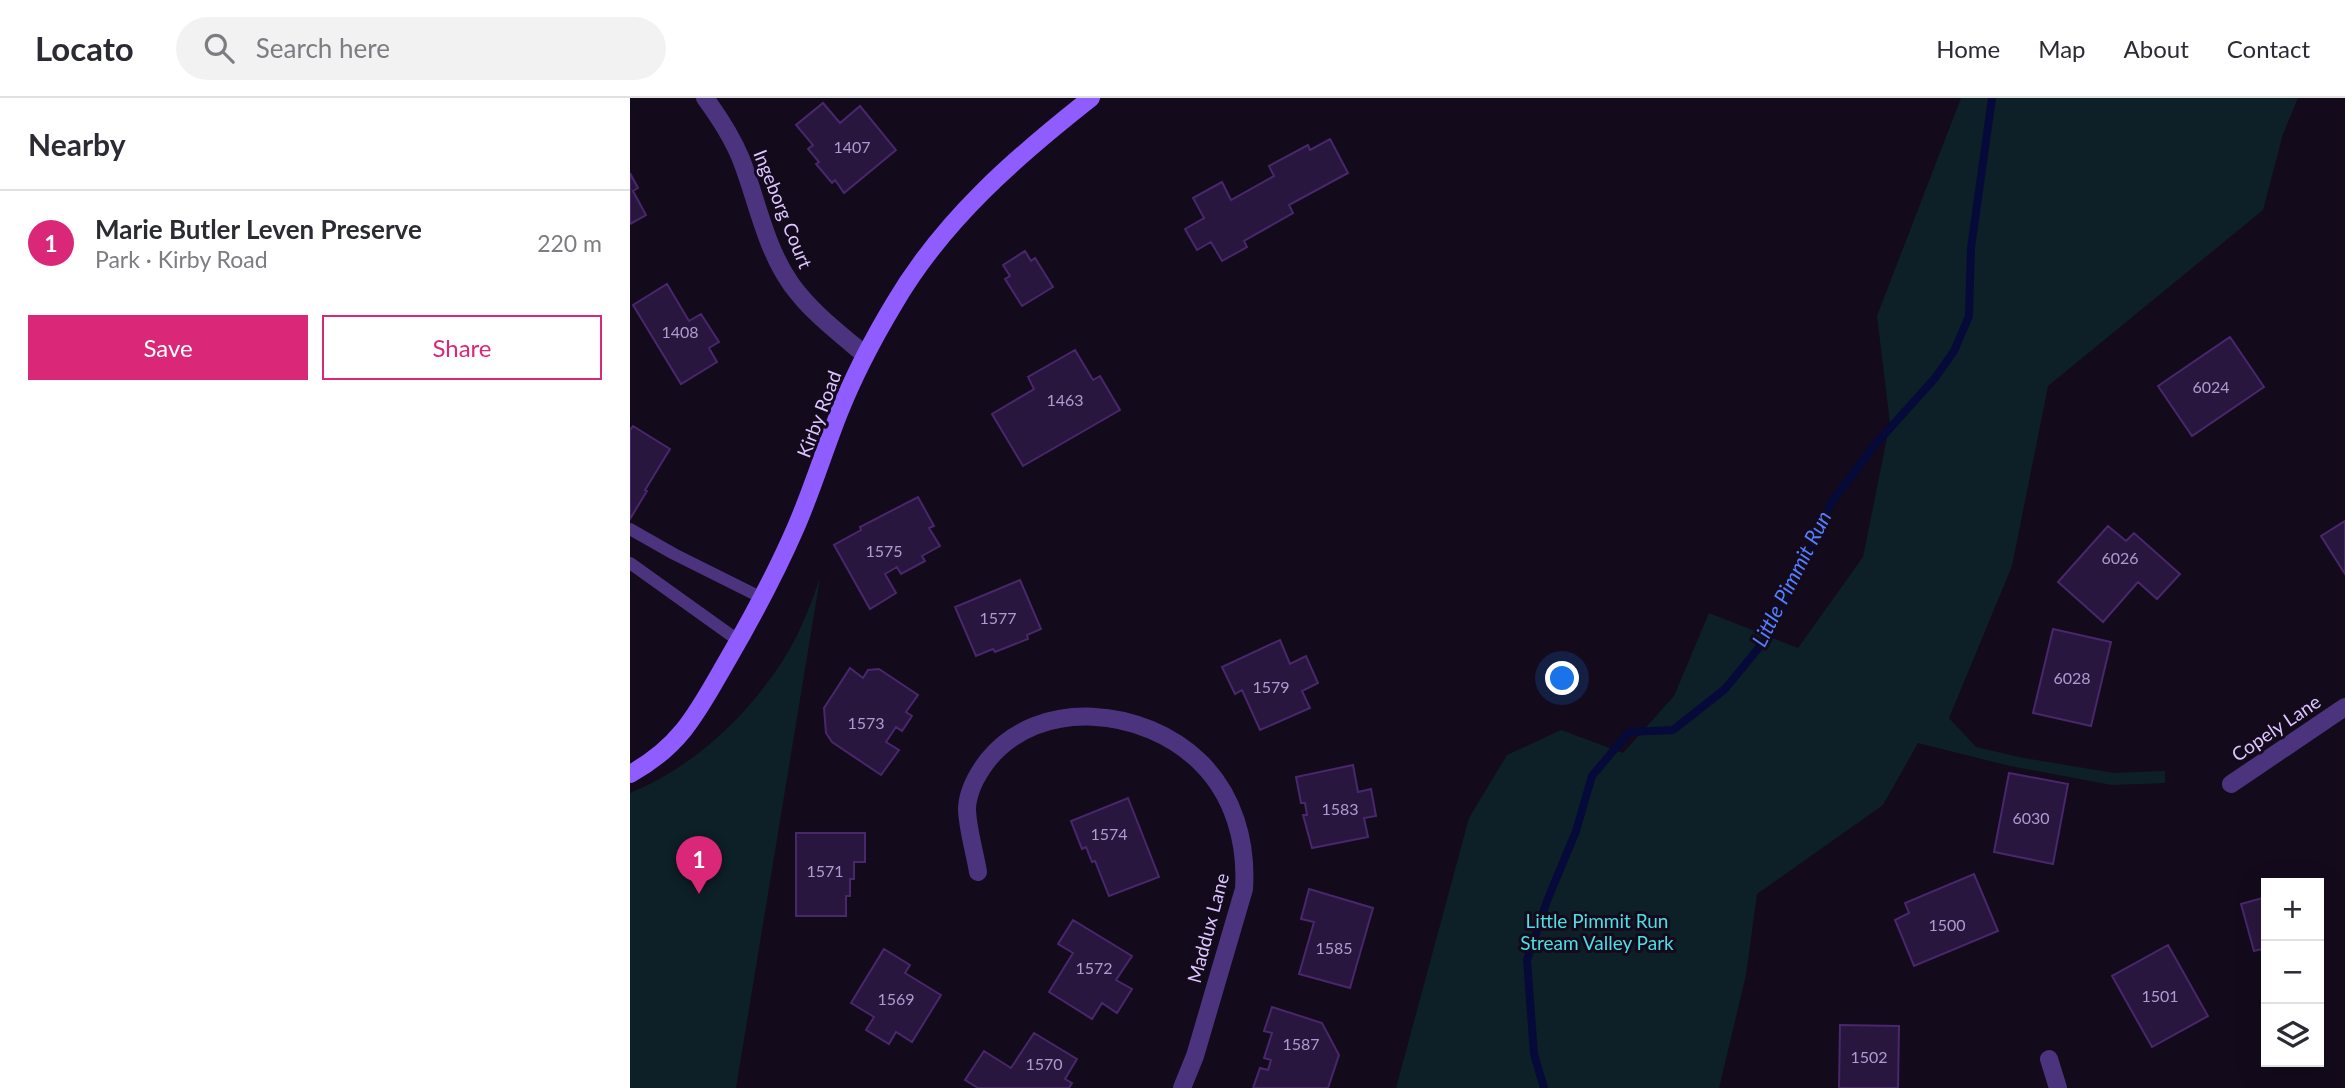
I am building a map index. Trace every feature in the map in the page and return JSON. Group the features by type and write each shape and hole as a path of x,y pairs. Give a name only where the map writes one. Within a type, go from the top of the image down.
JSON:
{"main road":[{"name":"Kirby Road","path":"630,774 660,756 684,732 738,641 796,528 839,414 865,355 895,301 935,244 979,194 1024,151 1091,98"}],"street":[{"name":"Ingeborg Court","path":"705,98 740,157 773,251 790,284 814,312 865,355"},
{"name":"Copely Lane","path":"2231,784 2345,707"},
{"name":"Maddux Lane","path":"978,872 967,807 976,775 997,749 1025,731 1059,718 1097,716 1134,723 1172,741 1200,762 1224,794 1240,829 1245,867 1244,889 1195,1056 1182,1088"},
{"path":"2049,1059 2058,1088"}],"lane":[{"path":"630,529 762,597"},
{"path":"630,563 738,641"}],"green space":[{"name":"Little Pimmit Run Stream Valley Park","path":"1961,98 2298,98 2283,134 2263,210 2048,386 2012,566 1949,718 1976,747 2114,773 2165,771 2165,783 2112,785 2010,766 1918,743 1883,805 1757,894 1746,975 1719,1088 1396,1088 1469,818 1507,755 1561,730 1623,753 1674,696 1709,613 1798,648 1863,557 1890,423 1877,316"},
{"path":"820,578 736,1088 630,1088 630,793 654,782 700,752 740,716 788,652 802,625"}],"building":[{"path":"823,103 840,123 860,106 896,150 844,193 835,180 832,183 816,164 819,162 808,149 813,145 796,125"},
{"path":"1330,139 1348,173 1289,205 1293,213 1244,241 1247,247 1222,261 1211,242 1197,250 1185,229 1204,218 1193,198 1222,182 1231,200 1274,176 1269,166 1308,145 1310,150"},
{"path":"630,173 638,188 633,191 646,215 630,224"},
{"path":"1025,251 1031,261 1035,258 1053,287 1022,306 1005,279 1010,276 1003,265"},
{"path":"667,284 689,321 701,314 719,342 709,348 717,362 681,384 633,305"},
{"path":"2230,337 2264,387 2192,436 2158,386"},
{"path":"1075,350 1093,380 1100,376 1120,410 1023,466 992,414 1034,389 1028,377"},
{"path":"633,426 670,449 630,519 630,430"},
{"path":"918,497 934,526 929,528 940,546 922,556 925,561 901,574 897,567 885,574 896,593 870,609 834,545 861,530 860,527"},
{"path":"2345,521 2345,574 2321,536"},
{"path":"2108,526 2126,541 2134,533 2180,574 2157,599 2138,582 2103,622 2058,582"},
{"path":"1020,580 1041,629 1027,635 1028,639 995,652 993,649 976,656 955,607"},
{"path":"2053,629 2111,642 2091,726 2033,713"},
{"path":"1280,640 1290,664 1306,656 1318,683 1302,691 1310,708 1260,730 1242,690 1235,694 1222,667"},
{"path":"850,668 863,678 868,670 879,669 918,695 906,712 912,716 902,731 896,727 886,742 899,750 881,775 832,742 826,733 824,708"},
{"path":"1353,765 1358,792 1371,789 1376,816 1364,818 1368,837 1312,848 1303,815 1307,815 1305,803 1301,803 1296,777"},
{"path":"2009,773 2068,784 2053,864 1994,852"},
{"path":"1128,798 1159,877 1109,896 1095,861 1092,862 1086,847 1082,849 1071,821"},
{"path":"796,833 865,833 865,862 854,862 850,896 846,896 846,916 796,916"},
{"path":"1974,874 1998,931 1914,966 1895,920 1909,913 1905,903"},
{"path":"1309,889 1373,908 1350,988 1299,974 1314,922 1301,919"},
{"path":"2261,898 2261,949 2254,951 2241,904"},
{"path":"1073,920 1132,956 1116,980 1132,989 1117,1013 1102,1003 1092,1019 1049,992 1073,953 1058,944"},
{"path":"2168,945 2208,1016 2152,1047 2112,976"},
{"path":"884,949 910,965 905,973 941,995 912,1042 896,1032 889,1044 866,1030 874,1017 851,1003"},
{"path":"1272,1007 1322,1023 1339,1055 1328,1088 1253,1088 1260,1068 1268,1070 1271,1060 1264,1058 1272,1033 1264,1031"},
{"path":"1840,1025 1899,1026 1898,1088 1839,1088"},
{"path":"1034,1033 1077,1059 1065,1079 1072,1083 1069,1088 978,1088 965,1080 984,1051 1011,1068"}],"waterway":[{"name":"Little Pimmit Run","path":"1544,1088 1534,1054 1527,960 1547,901 1576,831 1592,776 1629,732 1673,730 1725,689 1766,639 1801,573 1831,503 1874,446 1935,378 1954,351 1969,316 1971,248 1992,98"}],"place":[{"name":"Marie Butler Leven Preserve","path":"699,894"}]}
